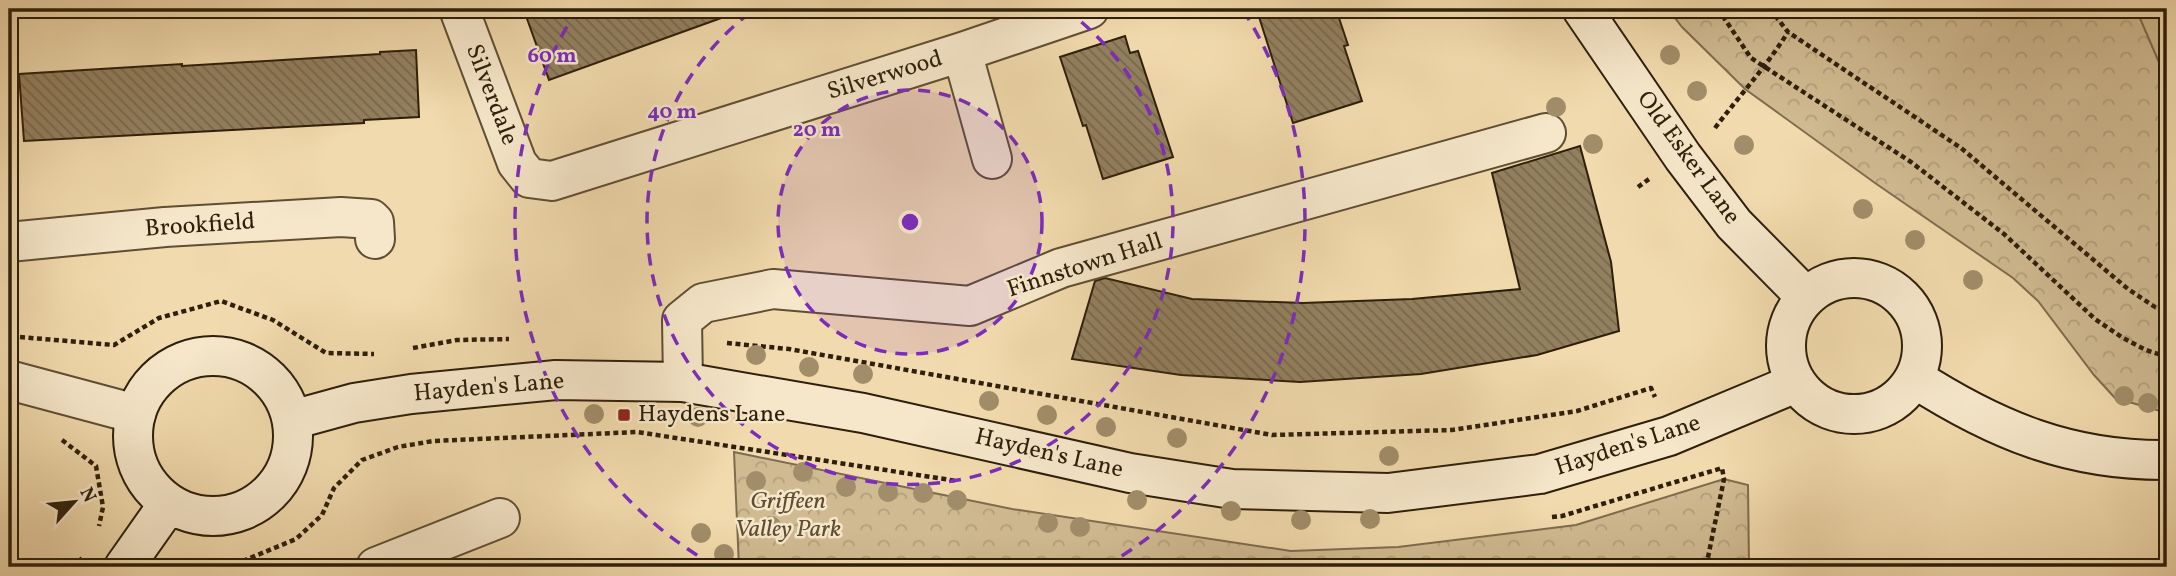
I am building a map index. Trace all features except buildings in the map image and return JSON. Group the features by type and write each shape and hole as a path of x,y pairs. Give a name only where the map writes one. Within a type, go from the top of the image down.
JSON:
{"street":[{"name":"Silverdale","path":"459,9 517,163 530,178"},
{"name":"Silverwood","path":"530,178 552,181 962,52 1089,9"},
{"name":"Old Esker Lane","path":"1582,9 1683,157 1734,223 1806,297"},
{"path":"962,52 992,159"},
{"name":"Finnstown Hall","path":"683,382 682,320 703,303 773,289 970,306 1062,268 1546,133"},
{"name":"Brookfield","path":"9,242 165,228 341,217 371,219 374,222 375,239"},
{"path":"1860,278 1879,282 1896,292 1910,307 1918,322 1922,339 1921,359 1914,378 1903,394 1886,407 1866,414 1845,414 1828,410 1814,401 1796,383 1786,359 1787,331 1794,312 1806,297 1823,285 1842,279 1860,278"},
{"path":"212,356 235,359 257,370 275,386 292,420 291,454 282,477 270,493 254,505 218,516 194,514 169,503 144,477 133,440 136,414 150,387 168,370 189,360 212,356"},
{"path":"1914,378 1955,404 2018,435 2127,460 2167,460"},
{"path":"9,380 136,414"},
{"name":"Hayden's Lane","path":"292,420 354,403 411,394 556,380 683,382 863,413 1129,473 1232,489 1388,493 1540,474 1669,436 1796,383"},
{"path":"124,567 169,503"},
{"path":"376,567 500,519"}],"path":[{"path":"1718,9 1751,58 1889,147 1953,194 2004,234 2095,319 2123,338 2167,357"},
{"path":"1770,9 1788,32 1961,148 2128,289 2167,312"},
{"path":"1712,132 1766,67 1788,32"},
{"path":"9,336 114,345 159,318 221,301 273,320 326,353 379,355"},
{"path":"405,350 457,340 511,339"},
{"path":"726,343 789,349 1272,435 1452,430 1577,411 1651,388"},
{"path":"218,567 239,562 296,538 322,515 334,488 362,460 398,447 433,442 637,432 967,482"},
{"path":"53,434 96,466 103,507 99,527 93,538"},
{"path":"1548,517 1562,516 1723,468 1724,479 1706,567"},
{"path":"75,567 88,548"}],"green space":[{"path":"1668,9 2167,9 2167,413 2115,398 2094,375 2038,301 2013,278 1745,89 1682,27"},
{"path":"2136,9 2167,9 2167,81"},
{"name":"Griffeen Valley Park","path":"734,452 1012,509 1291,551 1398,547 1576,525 1724,479 1748,485 1749,567 739,567"}],"place":[{"name":"Haydens Lane","path":"624,415"}]}
